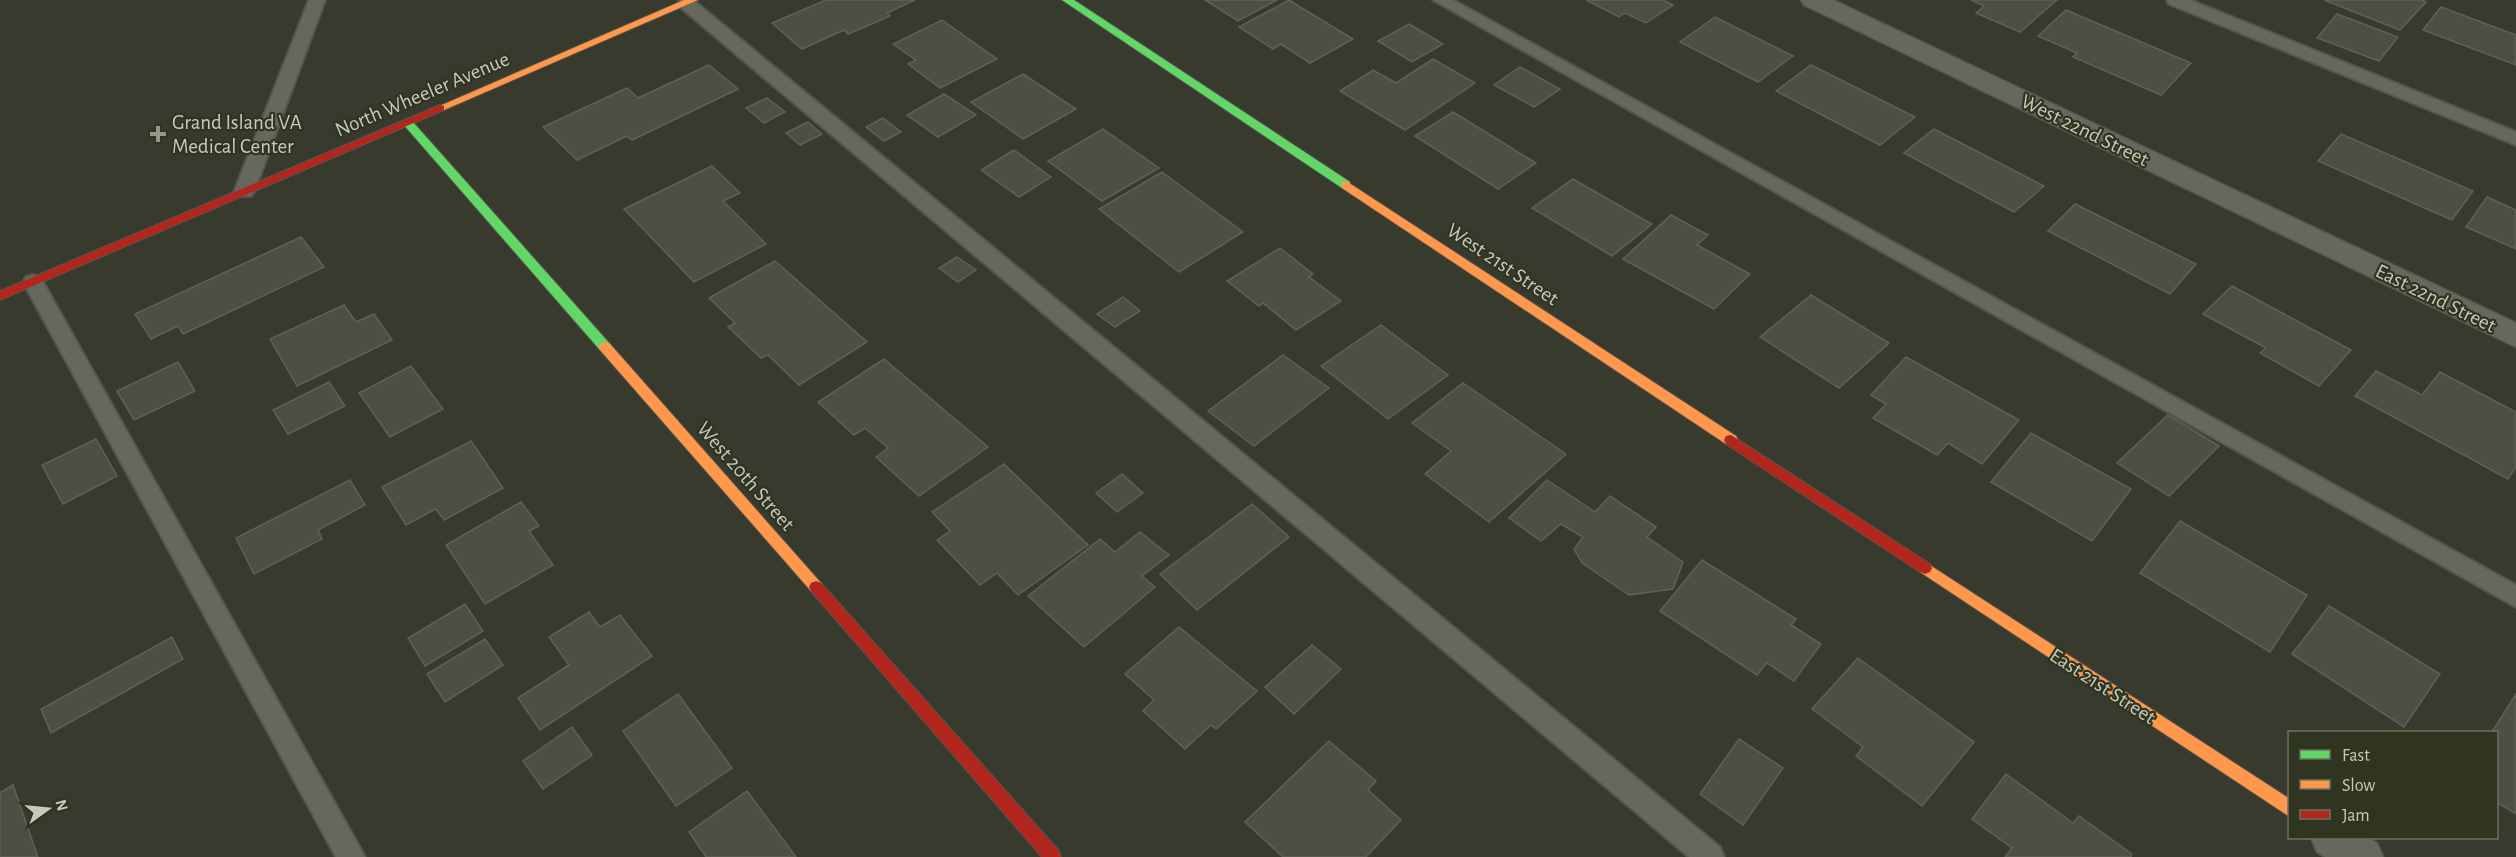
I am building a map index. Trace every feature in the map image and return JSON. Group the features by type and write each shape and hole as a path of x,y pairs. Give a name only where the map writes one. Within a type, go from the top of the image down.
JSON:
{"street":[{"name":"West 21st Street","path":"1066,0 1916,562"},
{"name":"West 22nd Street","path":"1813,0 2356,260"},
{"name":"North Wheeler Avenue","path":"0,296 690,2"},
{"name":"West 20th Street","path":"408,123 1053,857"},
{"name":"East 22nd Street","path":"2356,260 2516,336"},
{"name":"East 21st Street","path":"1916,562 2288,808"},
{"path":"2335,839 2362,857"}],"lane":[{"path":"244,192 316,0"},
{"path":"1441,0 2516,597"},
{"path":"2175,0 2516,139"},
{"path":"690,2 1710,857"},
{"path":"33,282 351,857"}],"building":[{"path":"826,0 915,0 887,13 890,16 848,34 844,30 802,49 772,23"},
{"path":"1205,0 1277,0 1238,21"},
{"path":"1289,0 1353,39 1310,63 1281,44 1273,49 1239,27"},
{"path":"1586,0 1663,0 1673,5 1646,23 1625,13 1619,17"},
{"path":"1971,0 2057,0 2020,32 1976,13 1984,6"},
{"path":"2324,0 2422,0 2426,2 2400,30"},
{"path":"2441,7 2516,35 2516,65 2423,30"},
{"path":"2066,10 2191,63 2161,95 2073,57 2077,53 2038,36"},
{"path":"2337,14 2398,37 2379,61 2317,38"},
{"path":"1715,17 1793,56 1758,82 1680,42"},
{"path":"942,20 997,59 940,88 908,64 916,60 893,44"},
{"path":"1409,24 1443,44 1412,62 1378,41"},
{"path":"1433,59 1475,83 1405,130 1340,91 1373,70 1396,83"},
{"path":"709,65 738,89 632,140 627,136 577,160 543,127 627,88 638,98"},
{"path":"1811,65 1915,117 1880,145 1776,91"},
{"path":"1520,67 1560,89 1534,107 1494,85"},
{"path":"1023,74 1076,109 1023,139 971,102"},
{"path":"944,94 976,115 938,137 907,115"},
{"path":"767,98 785,112 764,123 746,108"},
{"path":"1453,112 1536,163 1498,189 1415,136"},
{"path":"883,118 901,132 884,141 866,127"},
{"path":"808,122 822,134 800,145 786,133"},
{"path":"1103,129 1159,168 1102,201 1048,161"},
{"path":"1934,129 2044,186 2014,212 1904,153"},
{"path":"2341,134 2473,191 2452,220 2318,161"},
{"path":"1014,150 1051,177 1019,197 981,170"},
{"path":"712,166 740,193 723,201 766,244 694,282 624,209"},
{"path":"1162,172 1243,232 1179,272 1099,209"},
{"path":"1573,179 1652,224 1612,256 1532,208"},
{"path":"2487,197 2516,210 2516,249 2466,227"},
{"path":"2075,204 2196,264 2170,294 2048,231"},
{"path":"1671,215 1708,235 1697,245 1750,274 1714,309 1623,259"},
{"path":"301,237 324,267 183,334 178,326 151,339 135,314"},
{"path":"1280,248 1313,274 1309,277 1341,301 1296,330 1263,303 1259,306 1227,281"},
{"path":"957,257 976,270 958,282 939,268"},
{"path":"775,261 867,342 799,385 768,355 761,358 728,327 735,323 709,298"},
{"path":"2232,286 2351,350 2319,386 2260,353 2266,348 2203,314"},
{"path":"1811,295 1889,343 1839,388 1760,337"},
{"path":"1123,297 1140,311 1115,327 1097,314"},
{"path":"344,305 356,322 374,314 392,340 297,386 270,339"},
{"path":"1381,325 1448,375 1388,419 1321,366"},
{"path":"1283,355 1329,388 1254,446 1208,411"},
{"path":"1906,357 2019,420 1982,464 1948,443 1937,455 1873,418 1886,404 1871,395"},
{"path":"884,359 988,447 919,496 876,457 888,448 865,428 854,435 818,402"},
{"path":"178,362 195,391 134,420 117,391"},
{"path":"411,366 443,409 390,437 359,393"},
{"path":"2376,371 2422,395 2440,372 2516,412 2516,467 2508,479 2355,396"},
{"path":"329,382 345,406 288,434 273,410"},
{"path":"1463,383 1566,454 1489,522 1425,474 1451,451 1412,423"},
{"path":"2168,415 2219,446 2169,496 2117,463"},
{"path":"2031,433 2131,489 2092,541 1991,482"},
{"path":"96,439 117,476 63,504 42,465"},
{"path":"471,441 503,488 444,520 436,509 406,525 382,487"},
{"path":"1004,464 1088,545 1018,595 997,573 980,585 937,540 950,531 932,512"},
{"path":"1122,474 1143,493 1117,512 1096,493"},
{"path":"350,480 365,505 318,530 322,539 254,574 236,538"},
{"path":"1547,480 1595,512 1610,496 1656,527 1647,537 1683,562 1673,589 1629,595 1582,563 1574,549 1583,537 1561,524 1541,541 1509,518"},
{"path":"521,502 539,526 529,531 553,565 485,604 446,545"},
{"path":"1252,504 1289,537 1197,610 1160,574"},
{"path":"2180,521 2307,595 2270,652 2140,573"},
{"path":"1140,532 1169,555 1142,576 1155,587 1084,647 1028,596 1100,539 1115,552"},
{"path":"1702,560 1796,619 1791,625 1821,644 1794,681 1767,663 1757,675 1660,611"},
{"path":"465,604 483,631 425,666 408,638"},
{"path":"2329,606 2440,674 2404,727 2292,654"},
{"path":"589,612 600,627 620,615 652,656 540,730 518,698 569,665 549,637"},
{"path":"1179,627 1257,691 1216,729 1211,725 1185,749 1143,711 1154,700 1125,674"},
{"path":"172,637 183,659 51,733 41,709"},
{"path":"485,639 503,665 445,702 427,674"},
{"path":"1312,645 1341,669 1294,714 1265,687"},
{"path":"1858,658 1974,742 1922,806 1856,756 1863,747 1812,709"},
{"path":"678,694 732,768 676,806 623,731"},
{"path":"2516,694 2516,814 2498,803 2498,731 2493,731"},
{"path":"572,727 592,755 543,789 523,761"},
{"path":"1739,739 1783,768 1743,825 1700,794"},
{"path":"1329,741 1376,781 1368,790 1401,820 1366,857 1283,857 1245,822"},
{"path":"2006,774 2073,823 2079,816 2132,854 2131,857 2005,857 2012,848 1972,819"},
{"path":"13,785 38,857 0,857 0,793"},
{"path":"747,791 796,857 706,857 689,832"}],"traffic: fast":[{"path":"1067,0 1346,185"},
{"path":"408,123 605,347"}],"traffic: slow":[{"path":"440,108 693,0"},
{"path":"1346,185 1731,440"},
{"path":"605,347 816,587"},
{"path":"1925,568 2288,808"}],"traffic: jam":[{"path":"0,296 440,108"},
{"path":"1731,440 1925,568"},
{"path":"816,587 1053,857"}],"place":[{"name":"Grand Island VA Medical Center","path":"158,134"}]}
